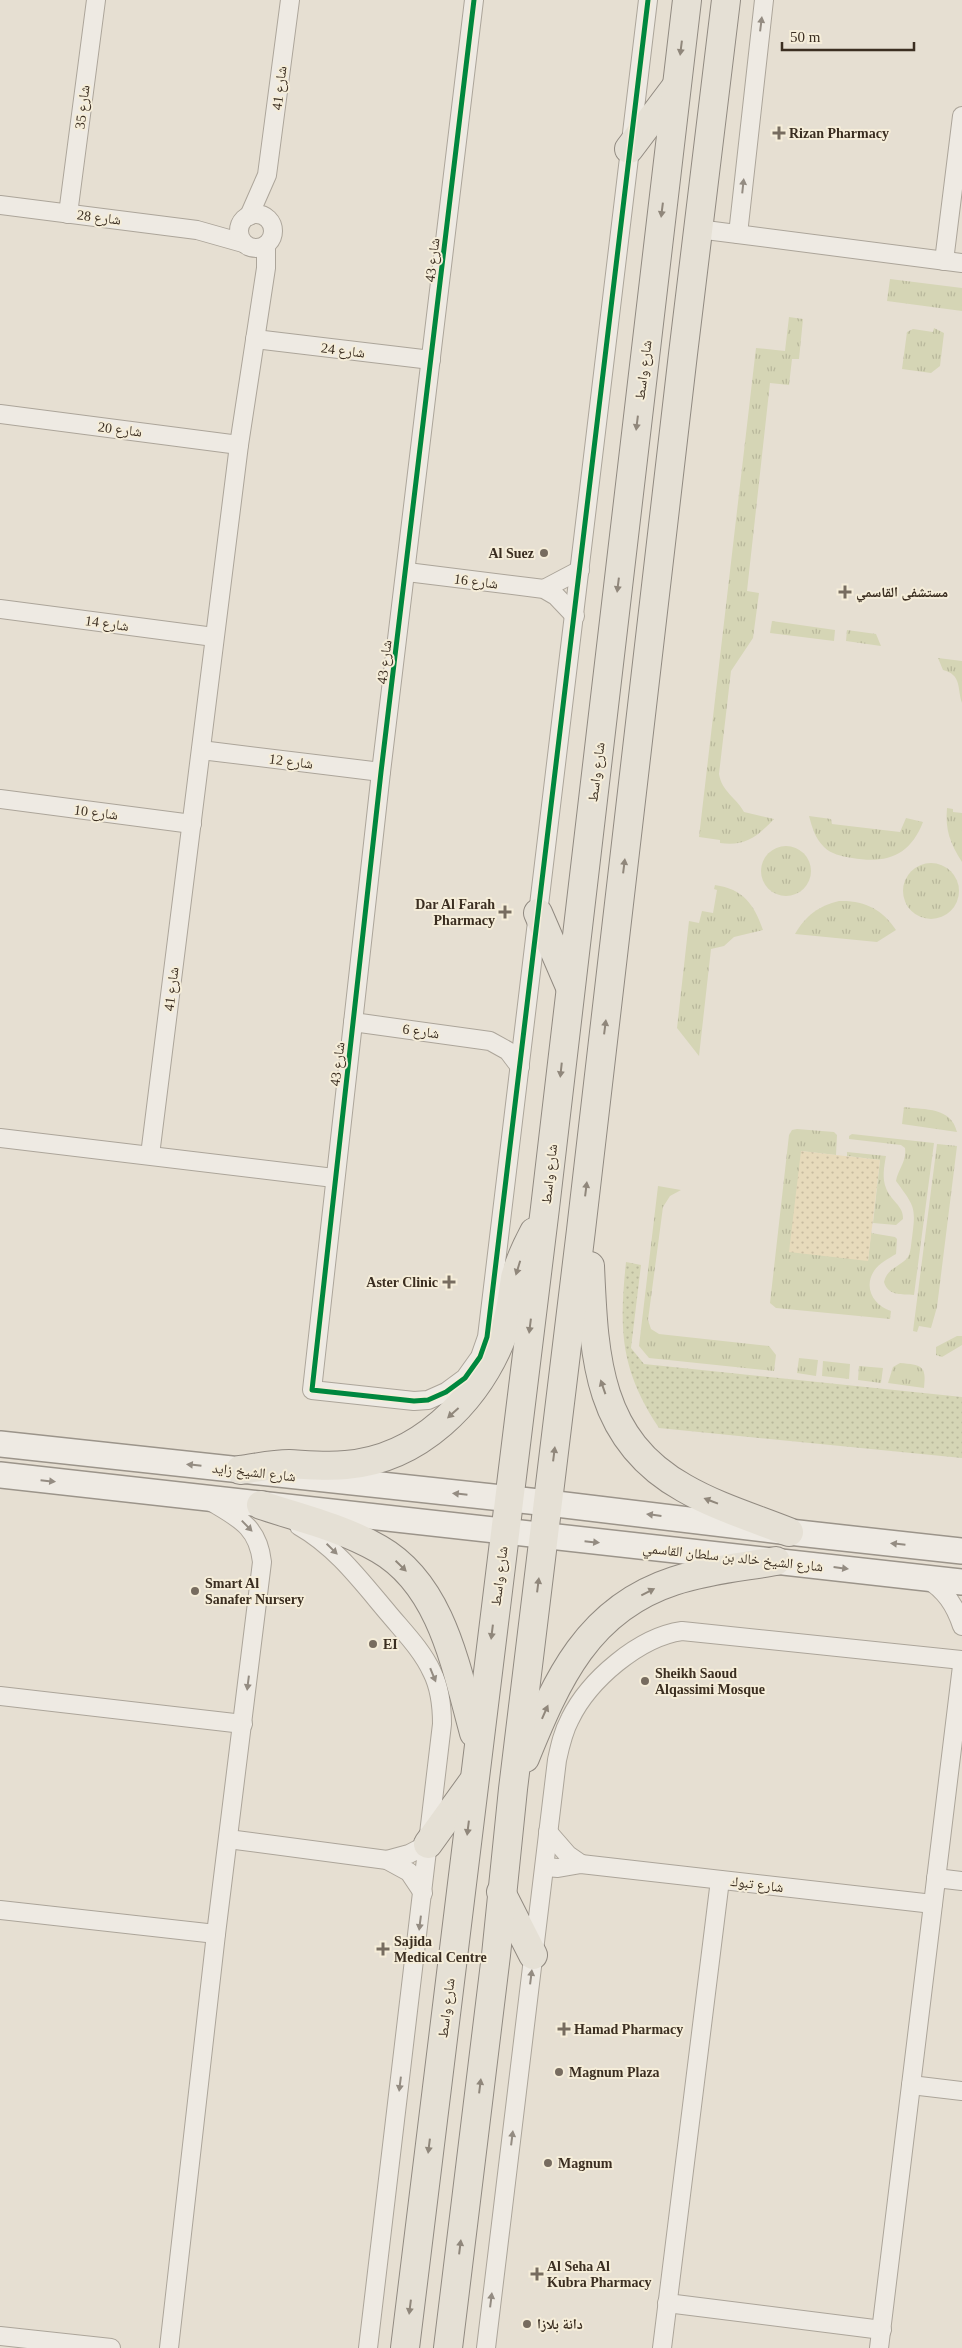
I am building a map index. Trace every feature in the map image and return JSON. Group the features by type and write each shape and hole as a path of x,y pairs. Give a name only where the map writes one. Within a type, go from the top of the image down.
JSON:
{"main road":[{"name":"شارع واسط","path":"405,2348 545,1208 687,0"},
{"path":"448,2348 496,1955 513,1790 582,1230 726,0"},
{"path":"629,148 647,128 677,85"},
{"path":"538,913 570,987"},
{"path":"240,1470 282,1464 347,1465 367,1462 403,1448 433,1430 457,1410 468,1398 485,1360 507,1325 518,1267 545,1208"},
{"path":"582,1230 589,1250 597,1363 610,1405 628,1437 647,1460 682,1488 702,1498 789,1532"},
{"name":"شارع الشيخ زايد","path":"6,1442 509,1499"},
{"path":"0,1476 505,1532"},
{"path":"509,1499 962,1551"},
{"path":"261,1505 362,1540 396,1561 410,1575 432,1608 449,1645 478,1745"},
{"name":"شارع الشيخ خالد بن سلطان القاسمي","path":"505,1532 776,1560 962,1582"},
{"path":"513,1790 561,1678 575,1655 596,1628 626,1603 650,1590 702,1574 776,1560"},
{"path":"428,1844 473,1782"},
{"path":"501,1892 533,1955"}],"street":[{"name":"شارع 35","path":"68,214 96,0"},
{"name":"شارع 41","path":"271,223 267,175 290,0"},
{"name":"شارع 43","path":"474,0 334,1178 312,1390 414,1401 428,1400 456,1386 485,1360"},
{"path":"485,1360 648,0"},
{"path":"738,234 764,0"},
{"path":"944,261 962,116"},
{"name":"شارع 41","path":"245,219 267,175"},
{"name":"شارع 28","path":"0,205 197,230 245,245"},
{"path":"245,245 257,249 266,246 273,238 271,223 262,214 245,219 239,235 257,267 262,289"},
{"name":"شارع 28","path":"197,230 245,219"},
{"path":"698,229 962,263"},
{"name":"شارع 41","path":"150,1155 239,445 266,268 266,246"},
{"name":"شارع 24","path":"255,340 431,360"},
{"name":"شارع 20","path":"0,414 239,445"},
{"path":"544,589 580,570"},
{"name":"شارع 16","path":"407,572 544,589"},
{"path":"544,589 556,596 575,616"},
{"name":"شارع 14","path":"0,609 214,637"},
{"name":"شارع 12","path":"201,750 382,772"},
{"name":"شارع 10","path":"0,800 192,824"},
{"path":"490,1041 510,1034 526,1021"},
{"name":"شارع 6","path":"353,1022 490,1041 508,1051 520,1067"},
{"path":"0,1138 334,1178"},
{"path":"169,2348 216,1934 262,1562 257,1538 250,1528 240,1519 206,1498"},
{"path":"261,1505 314,1534 329,1545 414,1643 433,1672 440,1698 442,1724 368,2348"},
{"path":"924,1577 938,1586 949,1598 958,1612 962,1626"},
{"path":"486,2348 545,1867 556,1760 570,1718 596,1684 627,1655 654,1638 682,1630 962,1660"},
{"path":"879,2348 962,1666"},
{"path":"0,1696 243,1724"},
{"path":"548,1832 568,1855 581,1864"},
{"path":"228,1839 388,1860 409,1872 423,1893"},
{"path":"388,1860 409,1854 428,1844"},
{"name":"شارع تبوك","path":"545,1867 558,1868 581,1864 933,1904"},
{"path":"936,1878 962,1881"},
{"path":"662,2348 720,1880"},
{"path":"0,1915 0,1910 216,1934"},
{"path":"911,2085 962,2091"},
{"path":"667,2303 882,2330"},
{"path":"0,2336 111,2348"}],"green space":[{"path":"890,279 962,288 962,311 887,301"},
{"path":"789,317 803,319 799,359 792,359 789,385 770,383 747,591 759,593 753,638 731,671 719,774 726,790 744,812 774,819 756,835 744,842 720,843 720,840 699,837 756,348 785,351"},
{"path":"934,328 944,333 940,366 931,373 902,369 907,332 913,329 933,332"},
{"path":"772,621 835,630 834,641 770,633"},
{"path":"847,630 876,634 881,646 846,641"},
{"path":"938,658 962,661 962,703 956,679 949,672 943,670"},
{"path":"947,808 953,809 953,812 962,813 962,862 949,836"},
{"path":"809,816 831,819 832,824 900,832 906,818 923,822 918,834 904,850 886,858 864,860 833,853 827,849 816,836"},
{"path":"781,846 791,846 804,853 811,866 811,876 804,889 791,896 781,896 772,892 765,885 761,876 761,866 765,857 772,850"},
{"path":"925,863 937,863 947,867 955,875 959,891 955,907 947,915 937,919 925,919 915,915 907,907 903,897 903,885 907,875 915,867"},
{"path":"715,885 733,890 746,899 756,913 763,930 734,937 724,946 711,949 699,1056 677,1028 689,921 699,923 702,911 713,913 717,890 714,889"},
{"path":"839,901 856,902 872,907 885,916 896,930 877,942 795,934 814,912"},
{"path":"904,1107 936,1111 943,1114 954,1124 957,1132 902,1124"},
{"path":"792,1130 834,1132 837,1135 836,1155 801,1151 868,1261 871,1233 897,1239 896,1254 876,1268 871,1277 870,1284 870,1290 875,1301 891,1311 890,1319 776,1308 770,1303 789,1135"},
{"path":"852,1134 934,1143 914,1295 892,1292 886,1287 884,1282 888,1274 908,1257 911,1248 914,1220 913,1208 896,1181 904,1161 905,1148 901,1145 849,1139 849,1136"},
{"path":"937,1144 957,1146 937,1307 931,1328 919,1326 917,1332 913,1331"},
{"path":"847,1152 886,1156 885,1184 888,1192 903,1214 903,1219 896,1225 873,1223 880,1160 847,1156"},
{"path":"658,1186 681,1190 670,1196 663,1207 648,1320 651,1329 659,1334 769,1346 776,1355 774,1371 649,1358 639,1346"},
{"path":"626,1262 641,1265 631,1348 644,1364 962,1397 962,1458 659,1428 636,1387 625,1348 623,1308"},
{"path":"957,1336 962,1336 962,1345 942,1357 936,1355 936,1347"},
{"path":"799,1358 818,1360 816,1376 797,1373"},
{"path":"823,1361 850,1364 849,1379 822,1376"},
{"path":"900,1363 921,1368 925,1380 924,1388 888,1383 893,1367"},
{"path":"859,1366 883,1368 881,1383 858,1380"}],"sand":[{"path":"801,1151 880,1160 868,1261 789,1252"}],"cycle path":[{"path":"474,0 381,772 312,1390 414,1401 428,1400 446,1392 465,1378 480,1357 487,1337 648,0"}],"place":[{"name":"Rizan Pharmacy","path":"779,133"},
{"name":"Al Suez","path":"544,553"},
{"name":"مستشفى القاسمي","path":"845,592"},
{"name":"Dar Al Farah Pharmacy","path":"505,912"},
{"name":"Aster Clinic","path":"449,1282"},
{"name":"Smart Al Sanafer Nursery","path":"195,1591"},
{"name":"EI","path":"373,1644"},
{"name":"Sheikh Saoud Alqassimi Mosque","path":"645,1681"},
{"name":"Sajida Medical Centre","path":"383,1949"},
{"name":"Hamad Pharmacy","path":"564,2029"},
{"name":"Magnum Plaza","path":"559,2072"},
{"name":"Magnum","path":"548,2163"},
{"name":"Al Seha Al Kubra Pharmacy","path":"537,2274"},
{"name":"دانة بلازا","path":"527,2324"}]}
